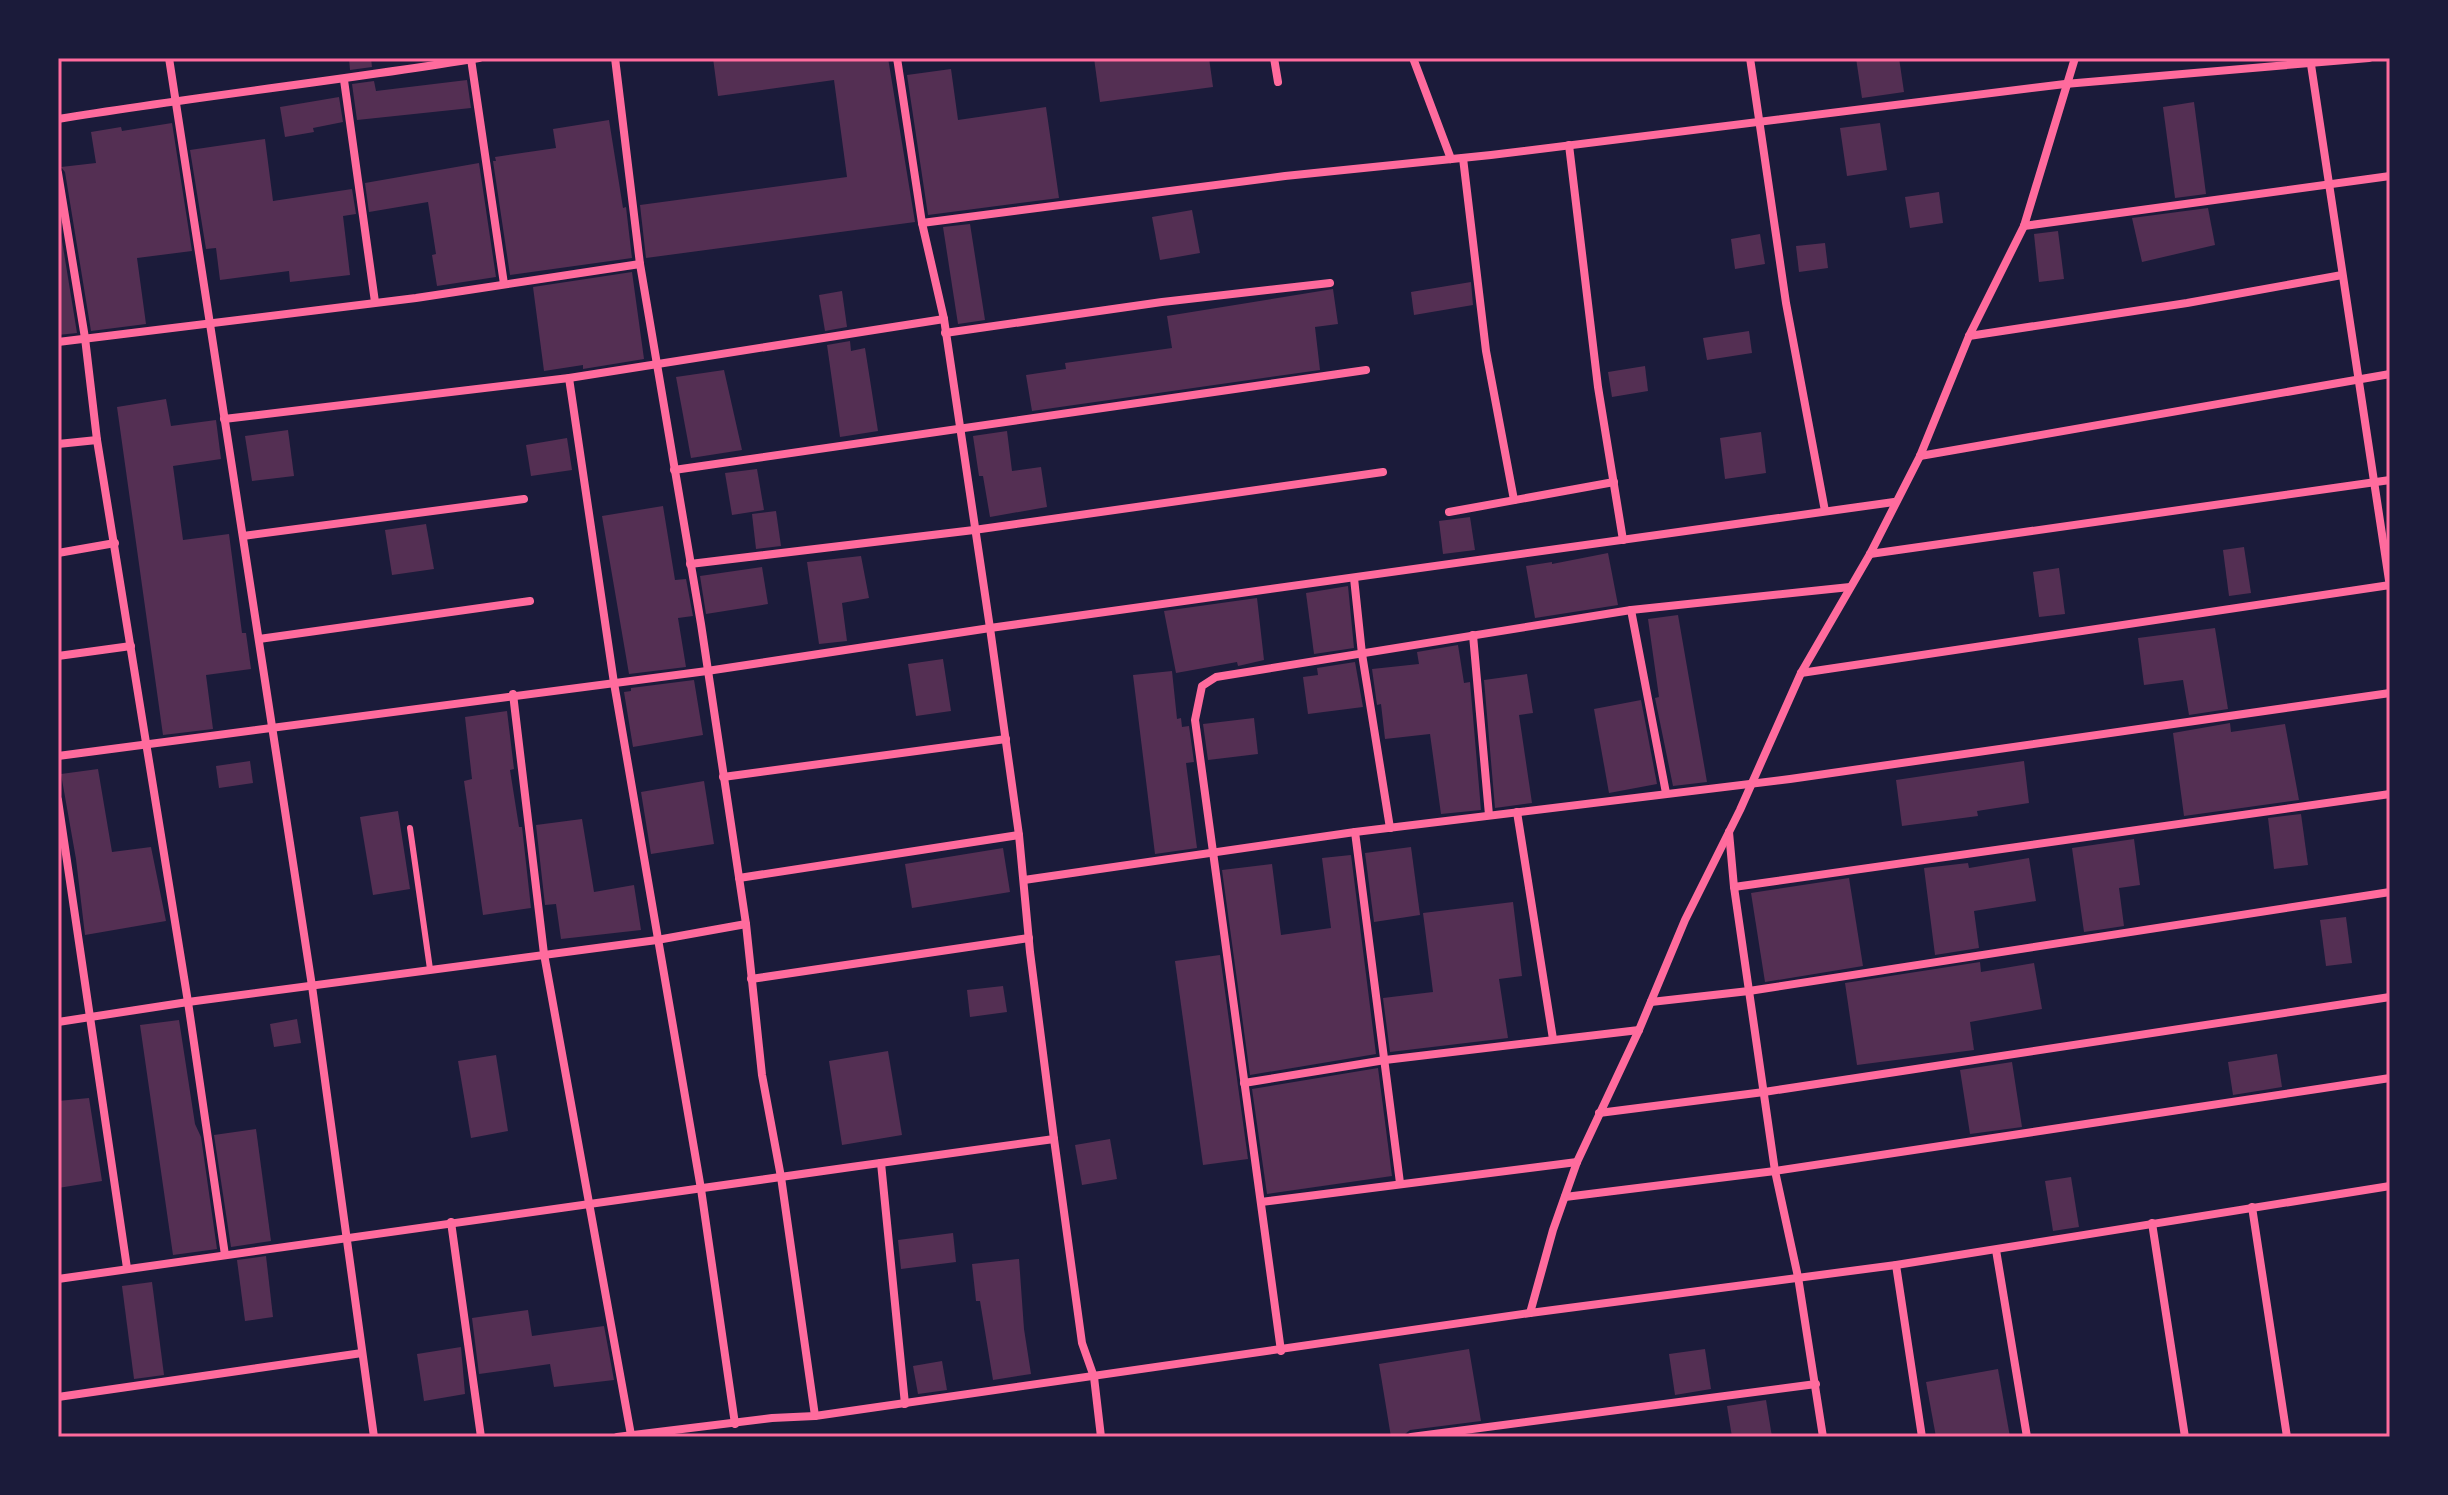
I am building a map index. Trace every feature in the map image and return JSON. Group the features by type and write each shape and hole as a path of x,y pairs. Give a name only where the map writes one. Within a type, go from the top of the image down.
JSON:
{"street":[{"path":"169,58 312,986 374,1437"},
{"path":"615,58 640,264 746,924 762,1075 781,1177 815,1416"},
{"path":"897,58 922,223 944,319 990,628 1019,835 1054,1139 1082,1343 1094,1377 1101,1437"},
{"path":"1274,58 1278,82"},
{"path":"1413,58 1451,159"},
{"path":"1750,58 1786,303 1825,511"},
{"path":"1530,1313 1577,1162 1639,1030 1685,920 1754,782 1801,673 1870,554 1920,456 1969,336 2024,226 2075,58"},
{"path":"922,223 1285,176 1463,158 2065,84 2369,58"},
{"path":"58,119 475,59 504,284"},
{"path":"1801,673 2390,586 2310,61"},
{"path":"344,80 375,302"},
{"path":"1569,145 1598,387 1623,540"},
{"path":"1463,158 1486,351 1514,500"},
{"path":"58,173 225,1255"},
{"path":"2024,226 2390,176"},
{"path":"58,342 375,302 640,264"},
{"path":"1969,336 2187,303 2342,275"},
{"path":"945,333 1162,302 1330,283"},
{"path":"224,419 569,378 944,319"},
{"path":"674,470 1366,370"},
{"path":"1920,456 2390,374"},
{"path":"569,378 614,683 701,1189 735,1424"},
{"path":"58,444 97,440"},
{"path":"690,564 974,530 1383,472"},
{"path":"1870,554 2390,480"},
{"path":"1449,512 1614,482"},
{"path":"243,536 524,499"},
{"path":"58,756 707,671 990,628 1894,502"},
{"path":"58,553 115,543"},
{"path":"1354,578 1362,654 1390,828"},
{"path":"1281,1351 1195,720 1197,698 1202,686 1216,677 1631,610 1850,587"},
{"path":"259,639 530,601"},
{"path":"1631,610 1666,793"},
{"path":"1473,635 1489,815"},
{"path":"58,656 131,646"},
{"path":"1024,880 1355,832 1806,776 2390,693"},
{"path":"513,694 544,954 631,1435"},
{"path":"723,777 1006,739"},
{"path":"1734,887 2390,794"},
{"path":"58,800 127,1268"},
{"path":"1517,812 1553,1039"},
{"path":"1355,832 1400,1183"},
{"path":"1729,832 1734,887 1775,1171 1798,1277 1823,1437"},
{"path":"739,878 1019,835"},
{"path":"1651,1002 1749,991 2390,892"},
{"path":"58,1022 657,940 746,924"},
{"path":"751,979 1029,938"},
{"path":"1599,1113 1764,1092 2390,997"},
{"path":"1244,1083 1385,1060 1639,1030"},
{"path":"1565,1197 1775,1171 2390,1078"},
{"path":"58,1279 1054,1139"},
{"path":"1261,1202 1577,1162"},
{"path":"881,1163 905,1404"},
{"path":"617,1437 905,1404 1530,1313 1896,1265 2390,1186"},
{"path":"2252,1207 2287,1437"},
{"path":"451,1222 481,1437"},
{"path":"2152,1223 2185,1437"},
{"path":"1996,1250 2027,1437"},
{"path":"1896,1265 1922,1437"},
{"path":"58,1397 362,1353"},
{"path":"1411,1437 1816,1384"},
{"path":"1091,1437 1099,1424"}],"lane":[{"path":"410,828 430,969"}],"building":[{"path":"349,58 371,58 372,67 350,70"},
{"path":"713,58 888,58 915,222 646,258 640,205 847,177 834,80 718,96"},
{"path":"1094,58 1209,58 1213,87 1100,102"},
{"path":"1856,58 1899,58 1904,92 1862,98"},
{"path":"951,69 958,120 1046,107 1059,198 928,215 907,75"},
{"path":"467,80 471,108 357,120 352,84 374,81 376,91"},
{"path":"339,97 343,122 313,128 314,132 285,137 280,107"},
{"path":"2194,102 2206,194 2175,198 2163,107"},
{"path":"609,120 623,208 626,207 632,258 510,275 493,161 496,161 495,157 556,148 553,129"},
{"path":"172,123 192,251 137,258 146,324 91,331 65,172 61,167 96,163 91,132 121,127 122,131"},
{"path":"1880,123 1887,170 1847,176 1840,128"},
{"path":"265,139 273,201 352,189 356,214 343,216 350,275 290,282 289,271 220,280 216,248 206,249 190,150"},
{"path":"479,163 496,277 437,286 432,255 436,254 428,202 369,212 365,183"},
{"path":"1939,192 1943,223 1910,228 1905,197"},
{"path":"2208,208 2215,245 2142,262 2132,218"},
{"path":"1192,210 1200,253 1160,260 1152,217"},
{"path":"58,216 77,333 58,335"},
{"path":"970,224 985,320 958,324 943,227"},
{"path":"2058,231 2064,279 2039,282 2034,234"},
{"path":"1760,234 1765,264 1735,269 1731,239"},
{"path":"1825,243 1828,268 1799,272 1796,246"},
{"path":"632,272 644,359 583,369 583,365 544,371 533,287"},
{"path":"1471,282 1473,305 1414,315 1411,292"},
{"path":"1333,289 1338,324 1315,327 1320,370 1032,411 1026,375 1066,369 1065,363 1172,348 1167,316"},
{"path":"842,291 847,327 825,331 819,295"},
{"path":"1749,331 1752,353 1707,360 1703,338"},
{"path":"850,341 851,351 865,348 878,431 840,437 827,345"},
{"path":"1645,366 1648,391 1612,397 1608,372"},
{"path":"724,370 742,450 691,458 676,377"},
{"path":"166,399 171,426 216,420 221,459 173,466 183,540 229,534 242,633 246,633 251,669 206,675 213,729 163,735 117,407"},
{"path":"288,430 294,476 252,481 245,436"},
{"path":"1007,431 1012,471 1041,467 1047,507 990,517 973,436"},
{"path":"1761,432 1766,473 1725,479 1720,438"},
{"path":"567,438 572,470 531,476 526,445"},
{"path":"757,469 764,510 732,515 725,473"},
{"path":"663,506 675,580 686,579 693,616 678,618 686,667 629,674 602,516"},
{"path":"776,511 781,546 756,549 752,514"},
{"path":"1470,517 1475,550 1443,554 1439,521"},
{"path":"426,524 434,569 392,575 385,530"},
{"path":"2244,547 2251,593 2229,596 2223,550"},
{"path":"1608,553 1618,605 1535,618 1526,566"},
{"path":"861,556 869,598 842,603 847,641 819,644 807,562"},
{"path":"762,567 768,604 706,614 700,576"},
{"path":"2059,568 2065,614 2039,617 2033,572"},
{"path":"1348,586 1354,648 1314,654 1306,593"},
{"path":"1257,598 1264,660 1176,673 1164,611"},
{"path":"1678,615 1707,782 1673,786 1655,698 1659,697 1648,619"},
{"path":"2215,628 2228,709 2189,715 2183,680 2144,685 2138,638"},
{"path":"1458,645 1464,683 1470,682 1481,810 1441,814 1430,734 1385,739 1381,704 1377,705 1372,669 1419,664 1417,652"},
{"path":"943,659 951,711 916,716 908,664"},
{"path":"1355,662 1363,707 1308,714 1303,677 1318,675 1317,668"},
{"path":"1172,671 1177,719 1181,718 1182,727 1189,726 1194,762 1186,763 1197,848 1155,854 1133,675"},
{"path":"1527,674 1533,713 1519,715 1532,803 1495,808 1484,680"},
{"path":"694,680 703,735 633,747 624,692 631,691 631,688"},
{"path":"1641,700 1657,784 1609,793 1594,709"},
{"path":"507,711 514,769 510,770 519,827 522,827 531,908 483,915 464,781 472,779 465,717"},
{"path":"1254,718 1258,754 1208,760 1203,724"},
{"path":"2230,723 2231,732 2285,724 2299,800 2184,816 2173,733"},
{"path":"250,761 253,783 219,788 216,766"},
{"path":"2024,761 2029,803 1977,811 1978,816 1902,826 1896,780"},
{"path":"98,769 112,852 151,847 166,921 85,935 61,774"},
{"path":"704,781 714,844 651,854 641,792"},
{"path":"398,811 410,889 373,895 360,817"},
{"path":"2301,814 2308,865 2274,869 2268,818"},
{"path":"582,819 594,892 634,885 641,930 561,939 556,904 545,905 536,825"},
{"path":"2134,839 2140,885 2119,888 2124,926 2084,932 2072,848"},
{"path":"1411,847 1420,915 1374,922 1365,853"},
{"path":"1003,848 1010,892 912,908 905,864"},
{"path":"1351,855 1376,1054 1250,1075 1222,870 1272,864 1281,935 1331,928 1322,858"},
{"path":"2029,858 2036,901 1974,911 1979,948 1935,955 1924,868 1968,863 1969,868"},
{"path":"1849,878 1863,966 1765,982 1751,893"},
{"path":"1513,902 1522,976 1499,979 1508,1038 1390,1052 1383,998 1433,992 1423,913"},
{"path":"2346,917 2352,963 2326,966 2320,920"},
{"path":"1220,955 1248,1159 1203,1165 1175,961"},
{"path":"1980,962 1981,972 2034,963 2042,1009 1970,1022 1974,1050 1857,1065 1845,983"},
{"path":"1003,986 1007,1012 970,1017 967,990"},
{"path":"297,1019 301,1043 274,1047 270,1024"},
{"path":"179,1020 195,1124 201,1137 217,1249 173,1255 140,1025"},
{"path":"888,1051 902,1135 842,1145 829,1061"},
{"path":"2277,1054 2282,1087 2233,1095 2228,1062"},
{"path":"496,1055 508,1131 471,1138 458,1061"},
{"path":"2012,1062 2022,1127 1970,1134 1960,1070"},
{"path":"1378,1068 1392,1176 1267,1194 1252,1089"},
{"path":"89,1098 102,1181 58,1188 58,1101"},
{"path":"256,1129 271,1241 231,1247 214,1135"},
{"path":"1110,1139 1117,1179 1082,1185 1075,1145"},
{"path":"2071,1177 2079,1227 2053,1231 2045,1181"},
{"path":"953,1233 956,1262 901,1269 898,1240"},
{"path":"266,1256 273,1317 245,1321 237,1260"},
{"path":"1019,1259 1031,1374 993,1380 980,1301 976,1301 972,1264"},
{"path":"152,1282 164,1375 134,1379 122,1286"},
{"path":"528,1310 532,1336 604,1326 614,1380 554,1387 550,1364 479,1374 472,1318"},
{"path":"461,1347 465,1394 424,1401 417,1354"},
{"path":"1469,1349 1481,1421 1410,1430 1391,1437 1379,1364"},
{"path":"1705,1349 1711,1389 1675,1395 1669,1354"},
{"path":"942,1361 947,1390 918,1394 913,1366"},
{"path":"1998,1369 2010,1437 1936,1437 1926,1382"},
{"path":"1766,1400 1772,1437 1732,1437 1727,1406"}]}
